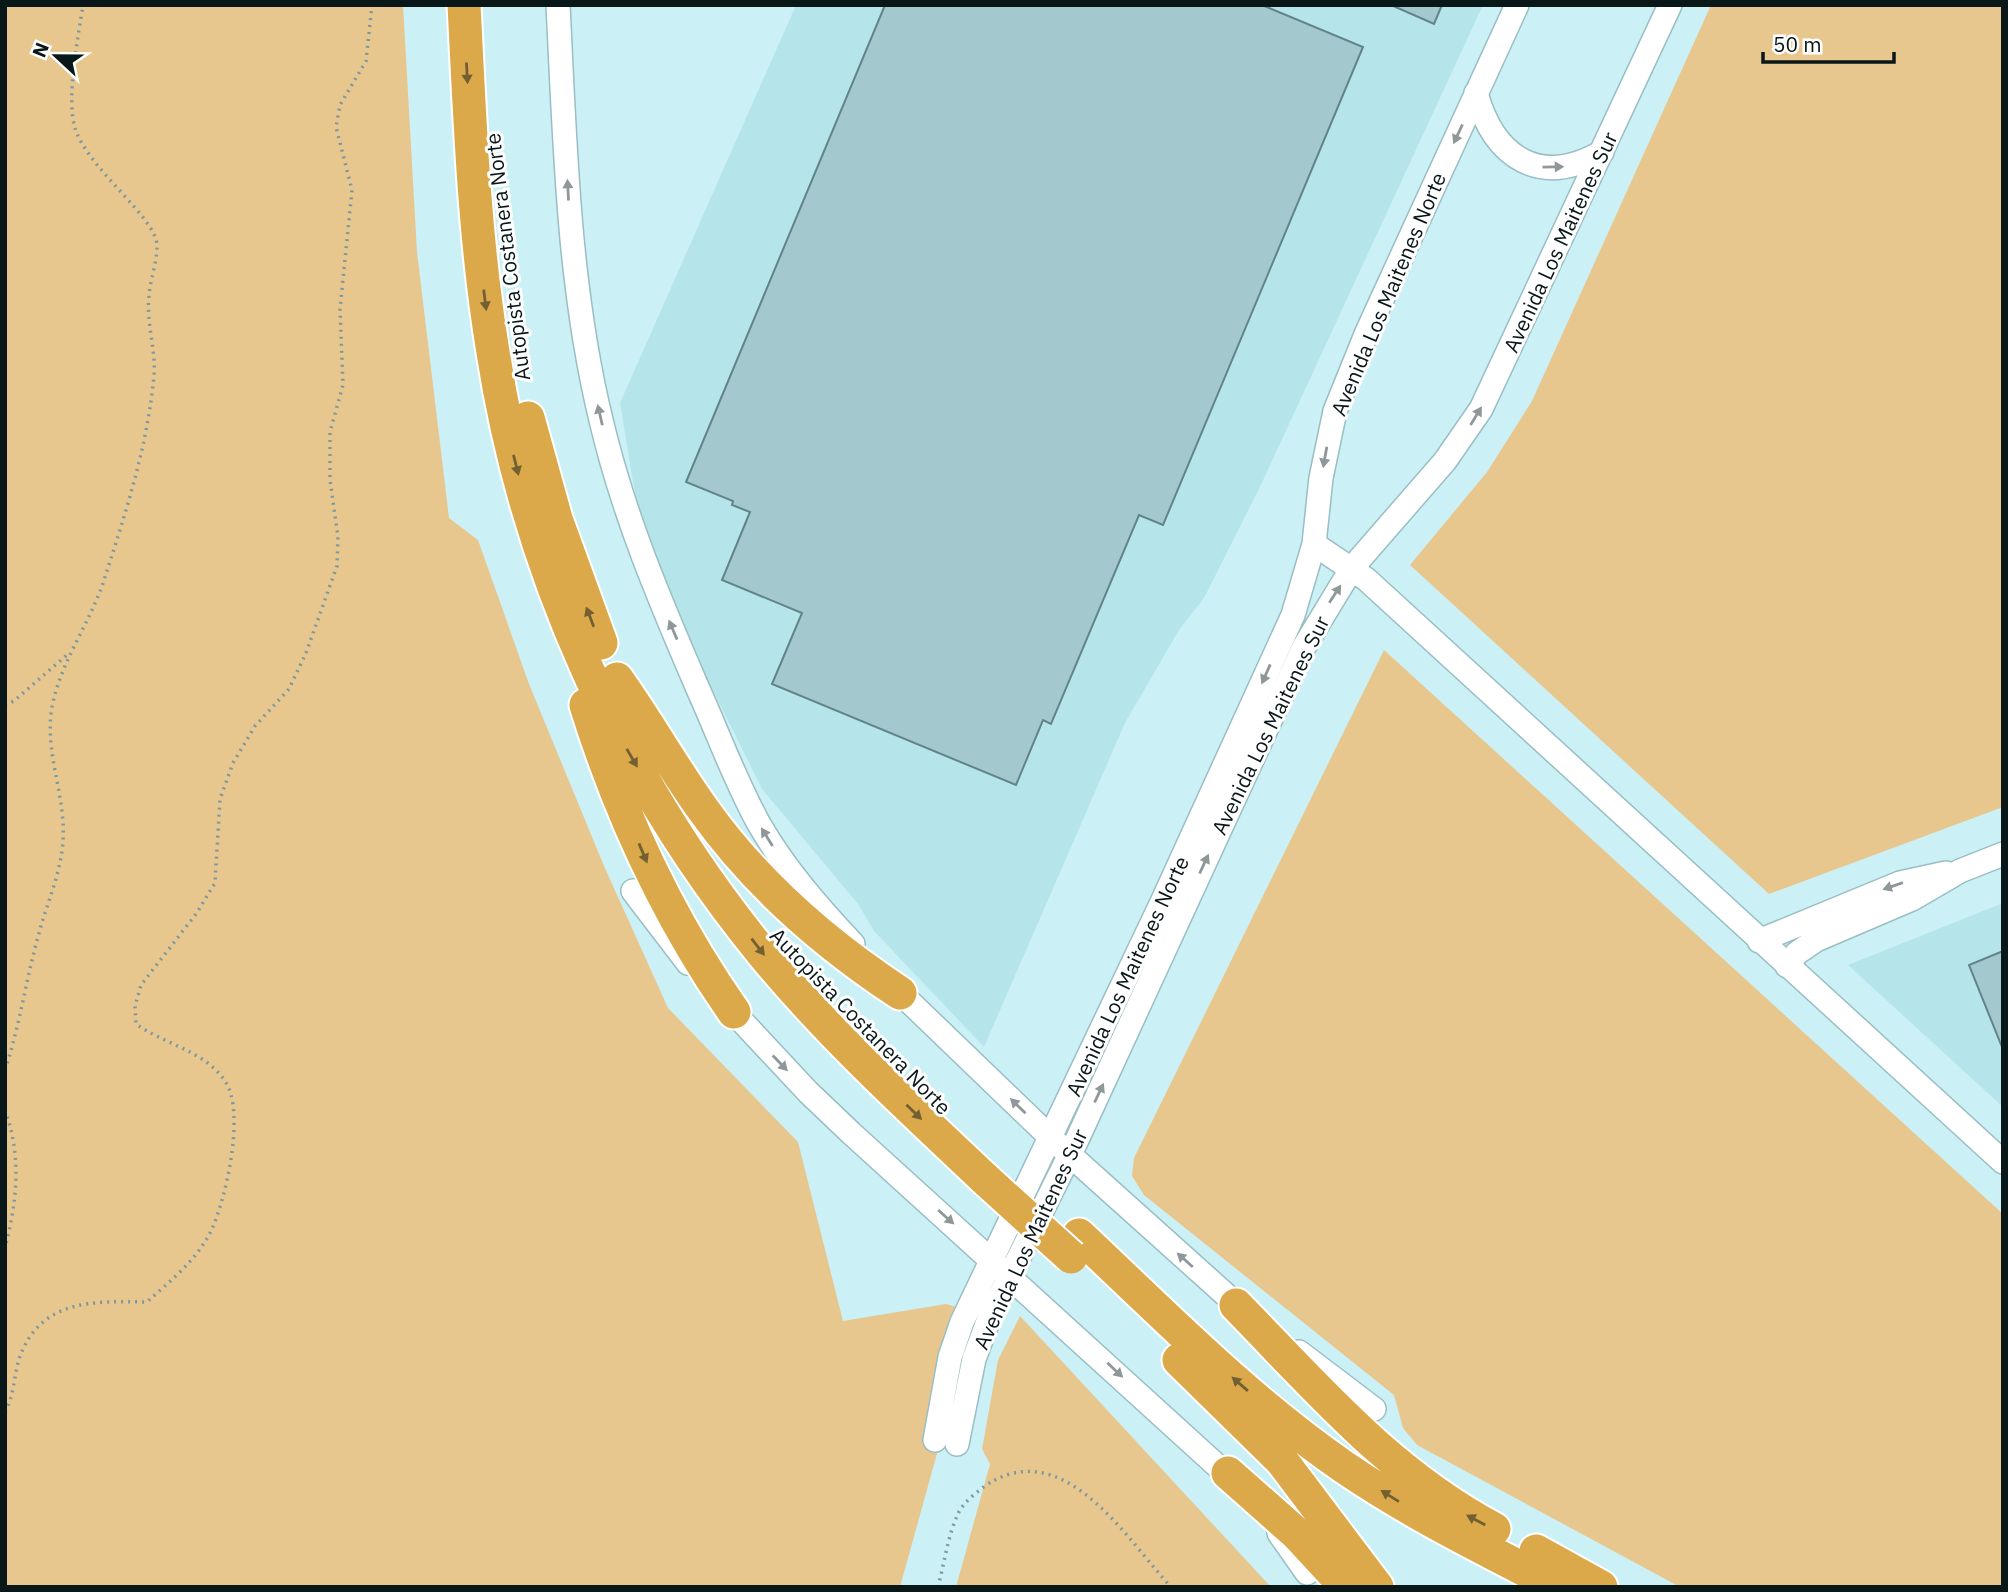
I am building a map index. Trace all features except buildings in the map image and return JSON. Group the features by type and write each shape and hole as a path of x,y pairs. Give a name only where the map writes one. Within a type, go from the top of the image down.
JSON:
{"highway":[{"name":"Autopista Costanera Norte","path":"464,5 472,168 493,354 518,473 561,608 627,749 677,835 725,905 764,955 844,1043 990,1168 1075,1246 1320,1450 1415,1512 1558,1587"},
{"name":"Autopista Costanera Norte","path":"486,5 497,198 509,312 524,399 565,547 617,680 675,789 727,869 772,928 990,1168"},
{"path":"561,608 598,744 644,857 681,932 734,1012"},
{"path":"617,680 702,809 756,874 822,937 900,993"},
{"name":"Autopista Costanera Norte","path":"1075,1246 1282,1461 1377,1587"},
{"path":"1236,1306 1353,1424 1422,1487 1601,1587"},
{"path":"1228,1473 1297,1534 1346,1587"}],"street":[{"path":"558,5 568,202 578,294 600,419 629,519 674,632 759,822 806,893 900,993 1050,1137 1236,1306 1374,1409"},
{"name":"Avenida Los Maitenes Norte","path":"946,1442 956,1336 1050,1137 1173,904 1293,615 1314,544 1321,478 1335,411 1367,332 1517,5"},
{"name":"Avenida Los Maitenes Sur","path":"946,1442 981,1338 1070,1155 1173,904 1304,647 1352,568 1445,461 1481,409 1670,5"},
{"path":"1476,93 1493,135 1517,159 1553,169 1579,163 1602,152"},
{"path":"1314,544 1352,568 2003,1162"},
{"path":"1787,966 1797,953 1816,940 1912,900 1960,871 2003,854"},
{"path":"1759,941 1900,883 1960,871"},
{"path":"633,891 675,947 808,1092 1228,1473 1281,1536 1307,1573"}],"path":[{"path":"5,1070 21,1022 28,974 57,873 63,841 61,798 50,755 52,708 69,653 96,606 150,413 154,370 148,328 149,297 158,244 153,228 89,159 74,127 73,81 83,5"},
{"path":"5,1412 28,1336 46,1317 83,1304 146,1302 187,1265 211,1232 222,1196 234,1146 234,1115 226,1082 201,1058 136,1024 135,1006 141,985 196,914 215,883 220,799 233,763 255,726 289,689 306,653 337,566 338,537 330,480 330,432 343,385 340,309 352,190 337,127 340,105 366,61 372,5"},
{"path":"5,705 14,701 69,653"},
{"path":"5,1110 14,1133 17,1161 15,1209 5,1248"},
{"path":"938,1587 958,1512 1005,1475 1029,1473 1050,1474 1075,1485 1102,1508 1171,1587"}],"shaded area":[{"path":"5,5 403,5 417,252 449,518 478,540 529,684 604,866 668,1008 798,1142 843,1321 946,1304 976,1313 900,1587 5,1587"},
{"path":"796,5 1483,5 1259,489 1204,598 1179,630 1125,723 984,1047 874,931 858,904 762,789 680,624 636,500 620,403"},
{"path":"1711,5 2003,5 2003,807 1769,894 1410,565 1487,472 1532,401"},
{"path":"1384,650 2003,1214 2003,1587 1680,1587 1417,1445 1403,1428 1394,1395 1144,1195 1132,1176 1134,1158"},
{"path":"2003,903 2003,1107 1848,965"},
{"path":"1020,1316 1271,1587 956,1587 990,1464 982,1449 998,1360"}]}
